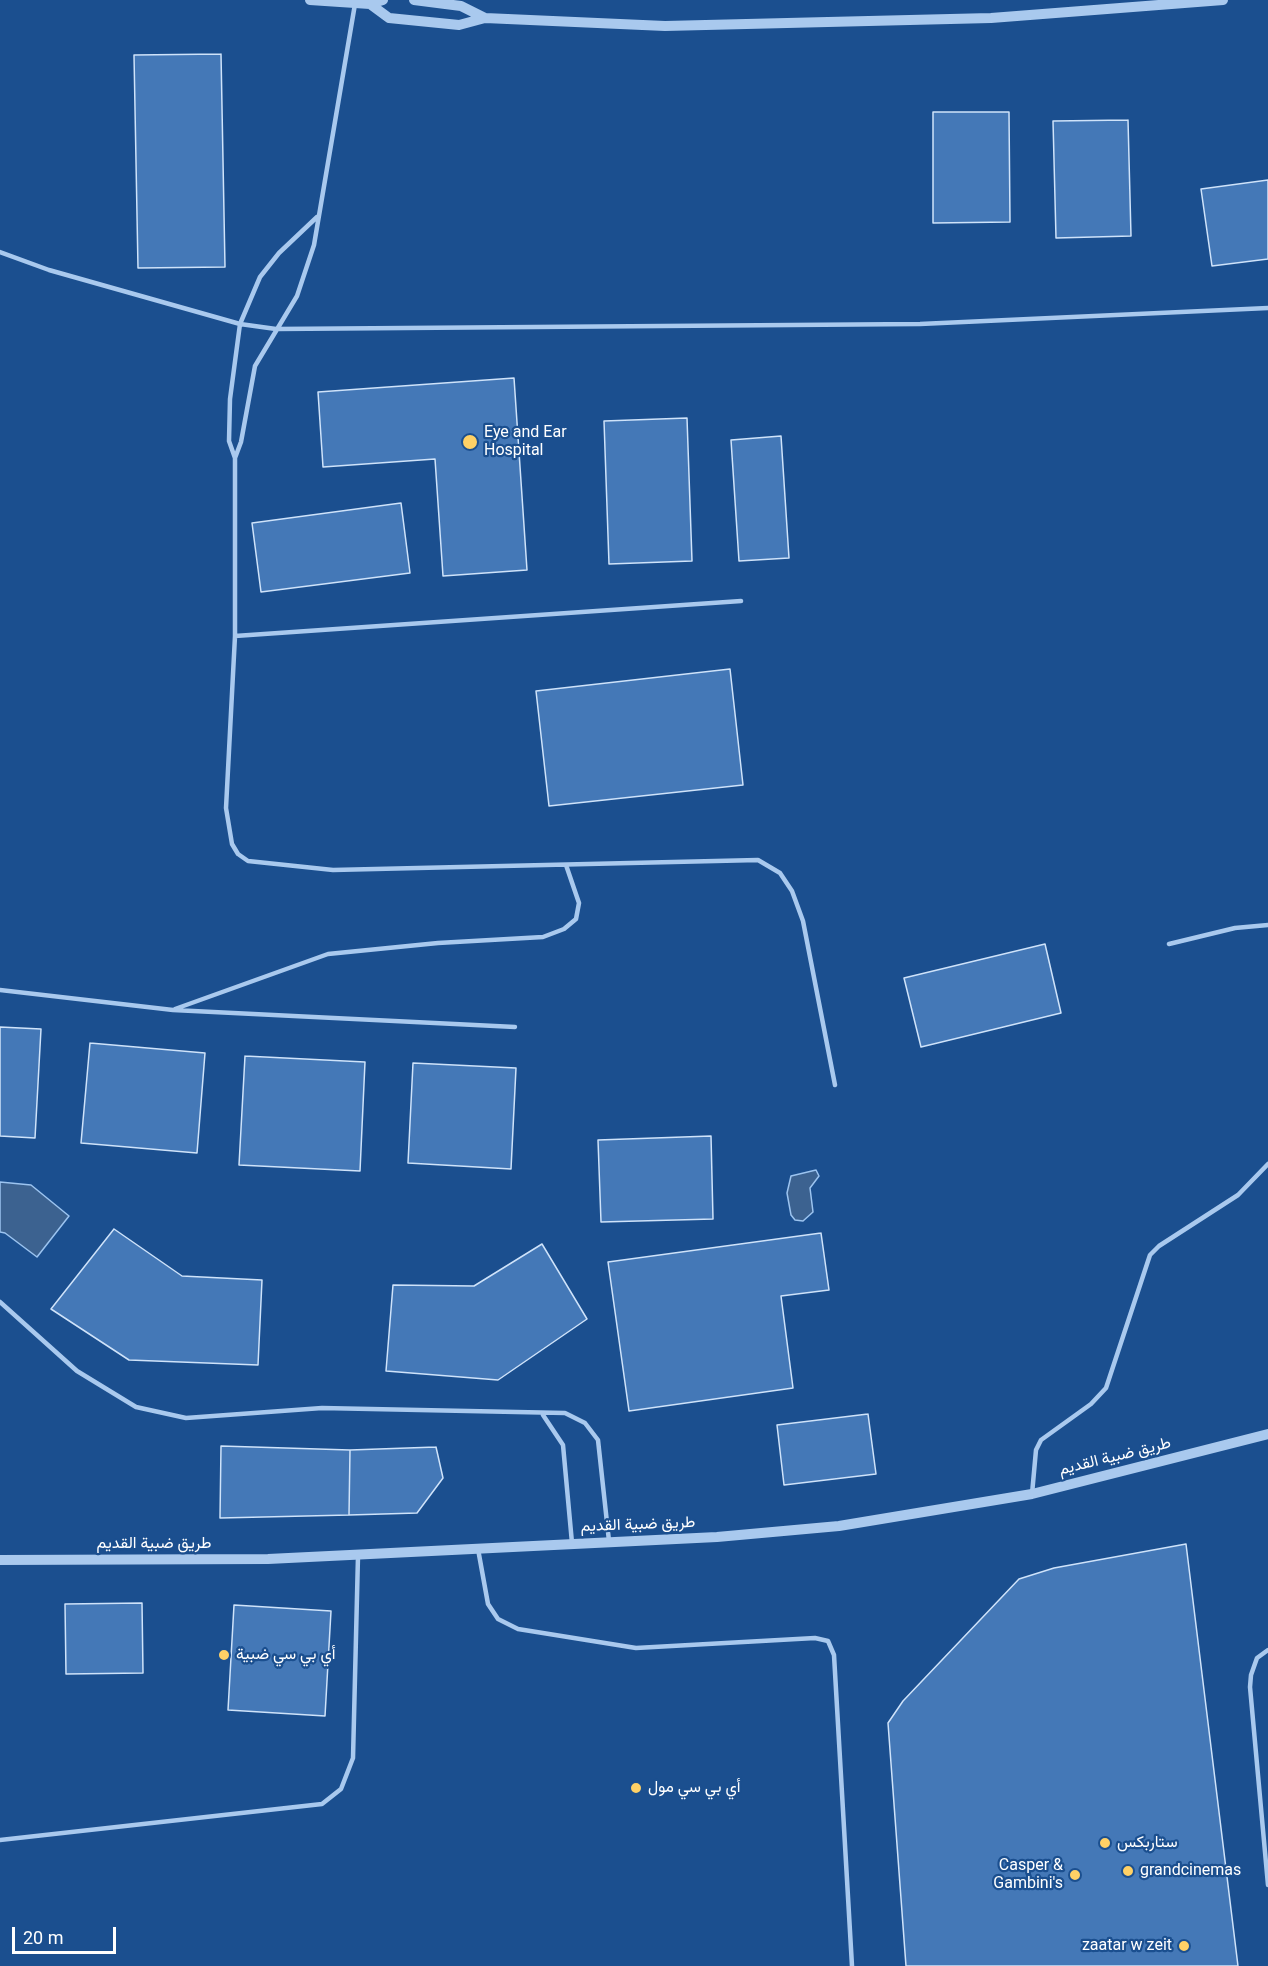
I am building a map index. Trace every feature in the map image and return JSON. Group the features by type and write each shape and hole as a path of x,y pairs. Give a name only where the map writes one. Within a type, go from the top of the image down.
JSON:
{"street":[{"path":"310,0 370,4 383,0"},
{"path":"414,0 461,6 484,18"},
{"path":"370,4 389,18 459,26 484,18 665,26 991,18 1223,0"},
{"name":"طريق ضبية القديم","path":"0,1560 268,1558 717,1537 839,1526 1032,1494 1268,1434"}],"lane":[{"path":"235,458 241,442 255,366 276,329 290,310 306,273 314,245 355,3"},
{"path":"317,217 279,253 260,277 240,324 230,399 229,441 235,458 236,636 226,808 232,844 248,861 284,867 333,870 758,860 780,873 792,891 802,921 835,1085"},
{"path":"0,252 49,270 240,324 276,329 920,324 1268,308"},
{"path":"236,636 741,601"},
{"path":"173,1010 328,954 427,944 543,937 564,929 576,919 579,903 566,865"},
{"path":"1169,944 1234,928 1268,925"},
{"path":"0,990 173,1010 515,1028"},
{"path":"1032,1494 1036,1450 1041,1440 1090,1404 1106,1388 1150,1255 1159,1246 1238,1195 1268,1164"},
{"path":"0,1302 76,1371 136,1407 186,1418 322,1408 543,1415 565,1413 585,1423 598,1440 609,1541"},
{"path":"543,1415 563,1445 572,1543"},
{"path":"477,1547 488,1604 498,1619 518,1629 636,1648 815,1638 828,1641 834,1655 852,1966"},
{"path":"0,1840 322,1804 341,1790 353,1758 358,1554"},
{"path":"1268,1650 1257,1658 1251,1675 1250,1687 1268,1885"}],"water":[{"path":"816,1170 819,1176 810,1188 813,1212 803,1221 795,1220 791,1215 787,1193 791,1176"},
{"path":"0,1182 31,1185 69,1216 37,1257 5,1233 0,1232"}],"building":[{"path":"221,54 225,267 138,268 134,55"},
{"path":"933,112 1009,112 1010,222 933,223"},
{"path":"1128,120 1131,236 1056,238 1053,121"},
{"path":"1268,180 1268,259 1212,266 1201,189"},
{"path":"514,378 527,570 443,576 435,459 323,467 318,392"},
{"path":"687,418 692,561 609,564 604,421"},
{"path":"781,436 789,558 739,561 731,440"},
{"path":"401,503 410,573 261,592 252,523"},
{"path":"730,669 743,785 549,806 536,691"},
{"path":"1045,944 1061,1013 921,1047 904,978"},
{"path":"0,1027 41,1029 35,1138 0,1136"},
{"path":"90,1043 205,1053 197,1153 81,1143"},
{"path":"245,1056 365,1062 360,1171 239,1165"},
{"path":"413,1063 516,1068 511,1169 408,1163"},
{"path":"711,1136 713,1219 601,1222 598,1140"},
{"path":"114,1229 182,1276 262,1280 258,1365 129,1360 51,1309"},
{"path":"821,1233 829,1290 781,1296 793,1388 629,1411 608,1262"},
{"path":"542,1244 587,1319 498,1380 386,1371 393,1285 474,1286"},
{"path":"868,1414 876,1474 784,1485 777,1425"},
{"path":"221,1446 350,1450 349,1515 220,1518"},
{"path":"436,1447 443,1478 417,1513 349,1515 350,1450"},
{"path":"1186,1544 1238,1966 906,1966 888,1723 903,1701 1019,1579 1054,1568"},
{"path":"142,1603 143,1673 66,1674 65,1604"},
{"path":"234,1605 331,1611 325,1716 228,1710"}],"place":[{"name":"Eye and Ear Hospital","path":"470,442"},
{"name":"أي بي سي ضبية","path":"224,1655"},
{"name":"أي بي سي مول","path":"636,1788"},
{"name":"ستاربكس","path":"1105,1843"},
{"name":"grandcinemas","path":"1128,1871"},
{"name":"Casper & Gambini's","path":"1075,1875"},
{"name":"zaatar w zeit","path":"1184,1946"}]}
